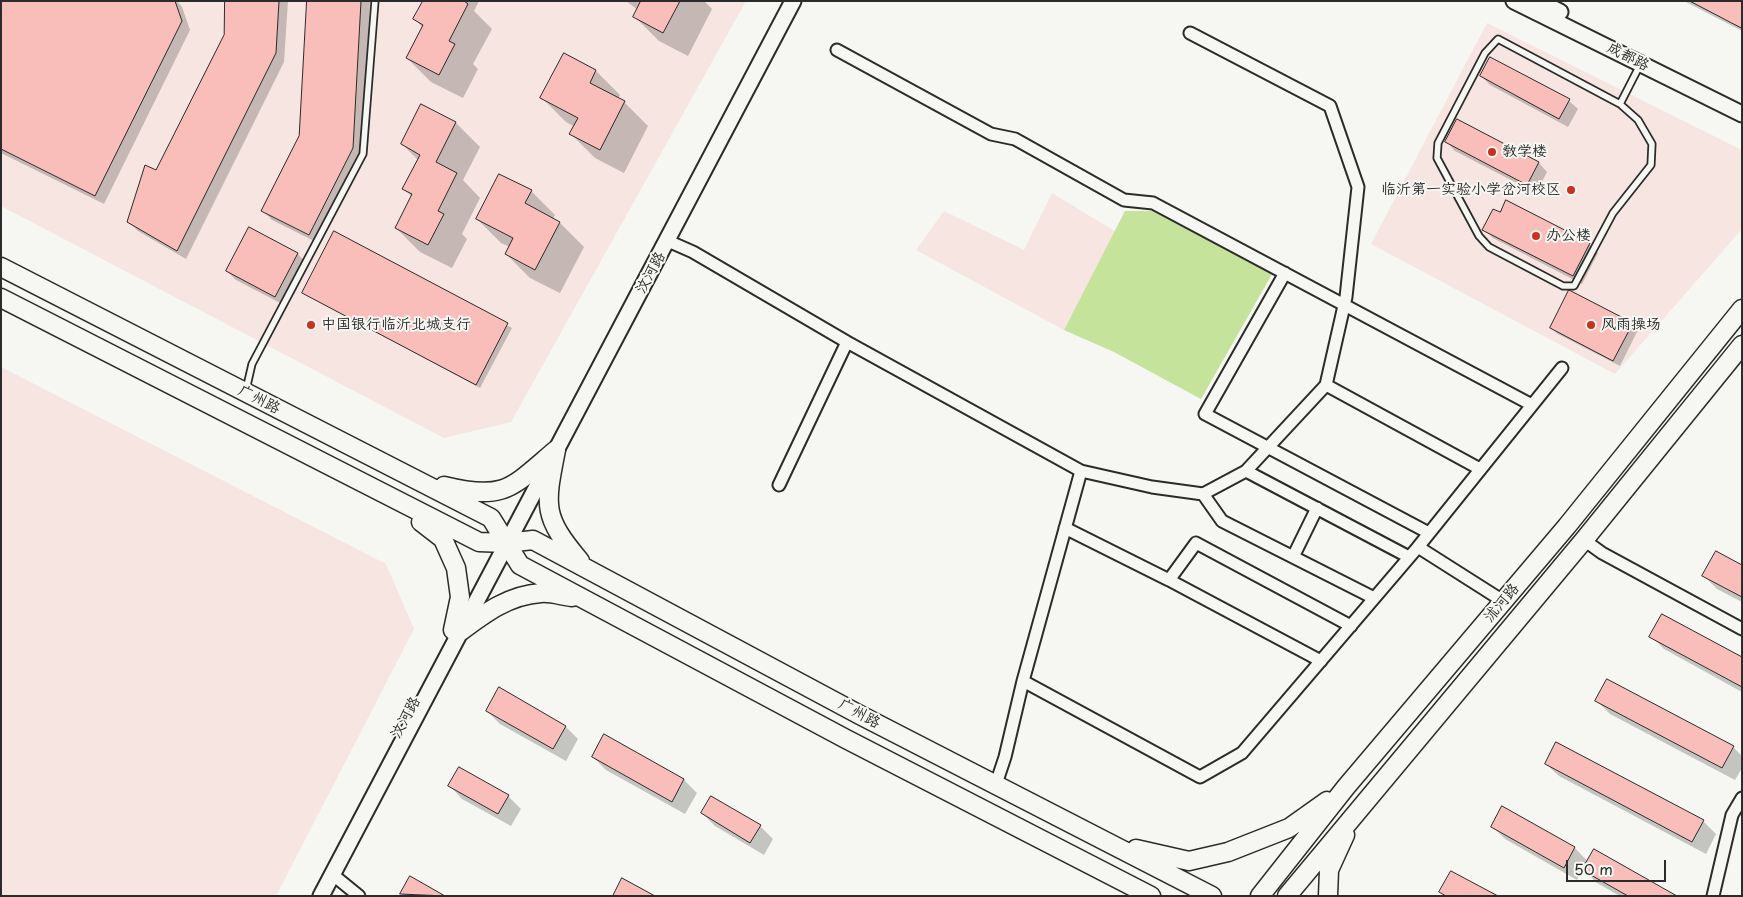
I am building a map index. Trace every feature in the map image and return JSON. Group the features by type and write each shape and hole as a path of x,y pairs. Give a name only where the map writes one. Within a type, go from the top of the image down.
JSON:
{"main road":[{"name":"广州路","path":"1,267 491,518 520,565 838,735 1151,896"},
{"name":"广州路","path":"1,298 478,542 506,543 533,540 1212,896"},
{"name":"沭河路","path":"1260,896 1346,788 1503,601 1742,308"},
{"name":"沭河路","path":"1286,896 1584,540 1742,345"},
{"path":"412,478 474,494 496,493 520,481 556,450"},
{"path":"556,450 548,492 550,518 563,541 585,567"},
{"path":"395,501 442,539 456,568 460,597 457,631"},
{"path":"457,631 490,610 512,599 542,593 582,598"},
{"path":"1113,844 1189,861 1228,852 1289,828 1346,788"},
{"path":"1328,896 1328,870 1358,810"},
{"path":"1104,871 1130,896"}],"street":[{"name":"汶河路","path":"312,896 556,450 793,1"},
{"name":"成都路","path":"1514,1 1742,114"},
{"name":"成都路","path":"1538,1 1742,105"},
{"path":"668,241 693,252 847,342 1081,471 1152,487 1203,494 1246,471 1326,385 1344,304 1358,188 1330,106 1190,33"},
{"path":"837,50 991,134 1015,139 1124,200 1153,203 1532,404"},
{"path":"1286,273 1205,414 1429,532"},
{"path":"779,485 847,342"},
{"path":"1023,681 1200,776 1242,753 1409,557 1562,368"},
{"path":"1326,385 1480,469"},
{"path":"996,784 1081,471"},
{"path":"1246,471 1409,557"},
{"path":"1203,494 1222,520 1374,598"},
{"path":"1293,557 1317,508"},
{"path":"1065,528 1169,580 1321,661"},
{"path":"1584,540 1602,553 1742,629"},
{"path":"1169,580 1196,543 1350,626"},
{"path":"1418,546 1503,601"},
{"name":"汶河路","path":"321,896 457,631"},
{"path":"1713,896 1732,815 1742,798"},
{"path":"332,874 359,896"}],"lane":[{"path":"246,393 252,364 256,355 363,154 375,1"},
{"path":"1498,39 1620,104 1638,120 1652,144 1651,165 1613,213 1574,286 1563,286 1489,247 1479,236 1437,158 1438,143 1485,53 1498,39"},
{"path":"1620,104 1641,64"}],"shaded area":[{"path":"1,1 746,1 511,422 444,438 1,206"},
{"name":"临沂第一实验小学岔河校区","path":"1487,23 1742,150 1742,229 1615,374 1371,244"},
{"path":"1052,193 1116,232 1064,330 916,250 944,211 1024,250"},
{"path":"1,367 386,564 414,629 276,896 1,896"}],"green space":[{"path":"1125,211 1152,211 1272,274 1201,399 1114,352 1064,330"}],"building":[{"path":"1,1 175,1 182,21 95,196 1,149"},
{"path":"225,1 279,1 276,53 177,251 127,222 145,165 156,170 224,35"},
{"path":"307,1 361,1 353,148 309,235 261,211 299,136"},
{"path":"423,1 464,1 468,4 449,41 455,44 439,75 406,58 423,25 413,19"},
{"path":"641,1 680,1 663,33 633,17"},
{"path":"1690,1 1742,1 1742,28"},
{"path":"564,53 596,70 590,83 625,101 600,150 569,134 578,118 540,98"},
{"name":"教学楼","path":"1490,57 1570,99 1559,119 1480,76"},
{"path":"421,104 456,122 436,162 457,173 438,211 444,214 428,245 395,228 412,194 402,189 420,155 401,144"},
{"name":"教学楼","path":"1457,119 1539,162 1527,185 1445,142"},
{"path":"499,174 532,190 525,203 560,222 535,270 505,254 513,238 476,219"},
{"name":"办公楼","path":"1506,200 1590,243 1573,276 1482,230 1493,209 1500,212"},
{"path":"249,227 298,253 275,297 226,271"},
{"path":"334,231 508,323 476,385 302,293"},
{"name":"风雨操场","path":"1569,290 1633,323 1613,361 1550,328"},
{"path":"1716,551 1742,565 1742,597 1702,576"},
{"path":"1662,614 1742,657 1742,687 1649,637"},
{"path":"1607,679 1734,746 1722,768 1595,701"},
{"path":"499,687 566,726 553,749 486,711"},
{"path":"604,734 684,779 672,802 592,757"},
{"path":"1556,742 1704,820 1692,842 1545,764"},
{"path":"459,767 509,795 498,814 448,786"},
{"path":"711,796 761,825 750,843 701,813"},
{"path":"1502,806 1575,847 1564,868 1491,827"},
{"path":"1594,849 1677,896 1628,896 1582,870"},
{"path":"1451,871 1498,896 1446,896 1439,892"},
{"path":"410,876 445,896 400,894"},
{"path":"622,878 655,896 613,896"}],"place":[{"name":"教学楼","path":"1492,152"},
{"name":"临沂第一实验小学岔河校区","path":"1571,190"},
{"name":"办公楼","path":"1536,236"},
{"name":"中国银行临沂北城支行","path":"311,325"},
{"name":"风雨操场","path":"1591,325"}]}
